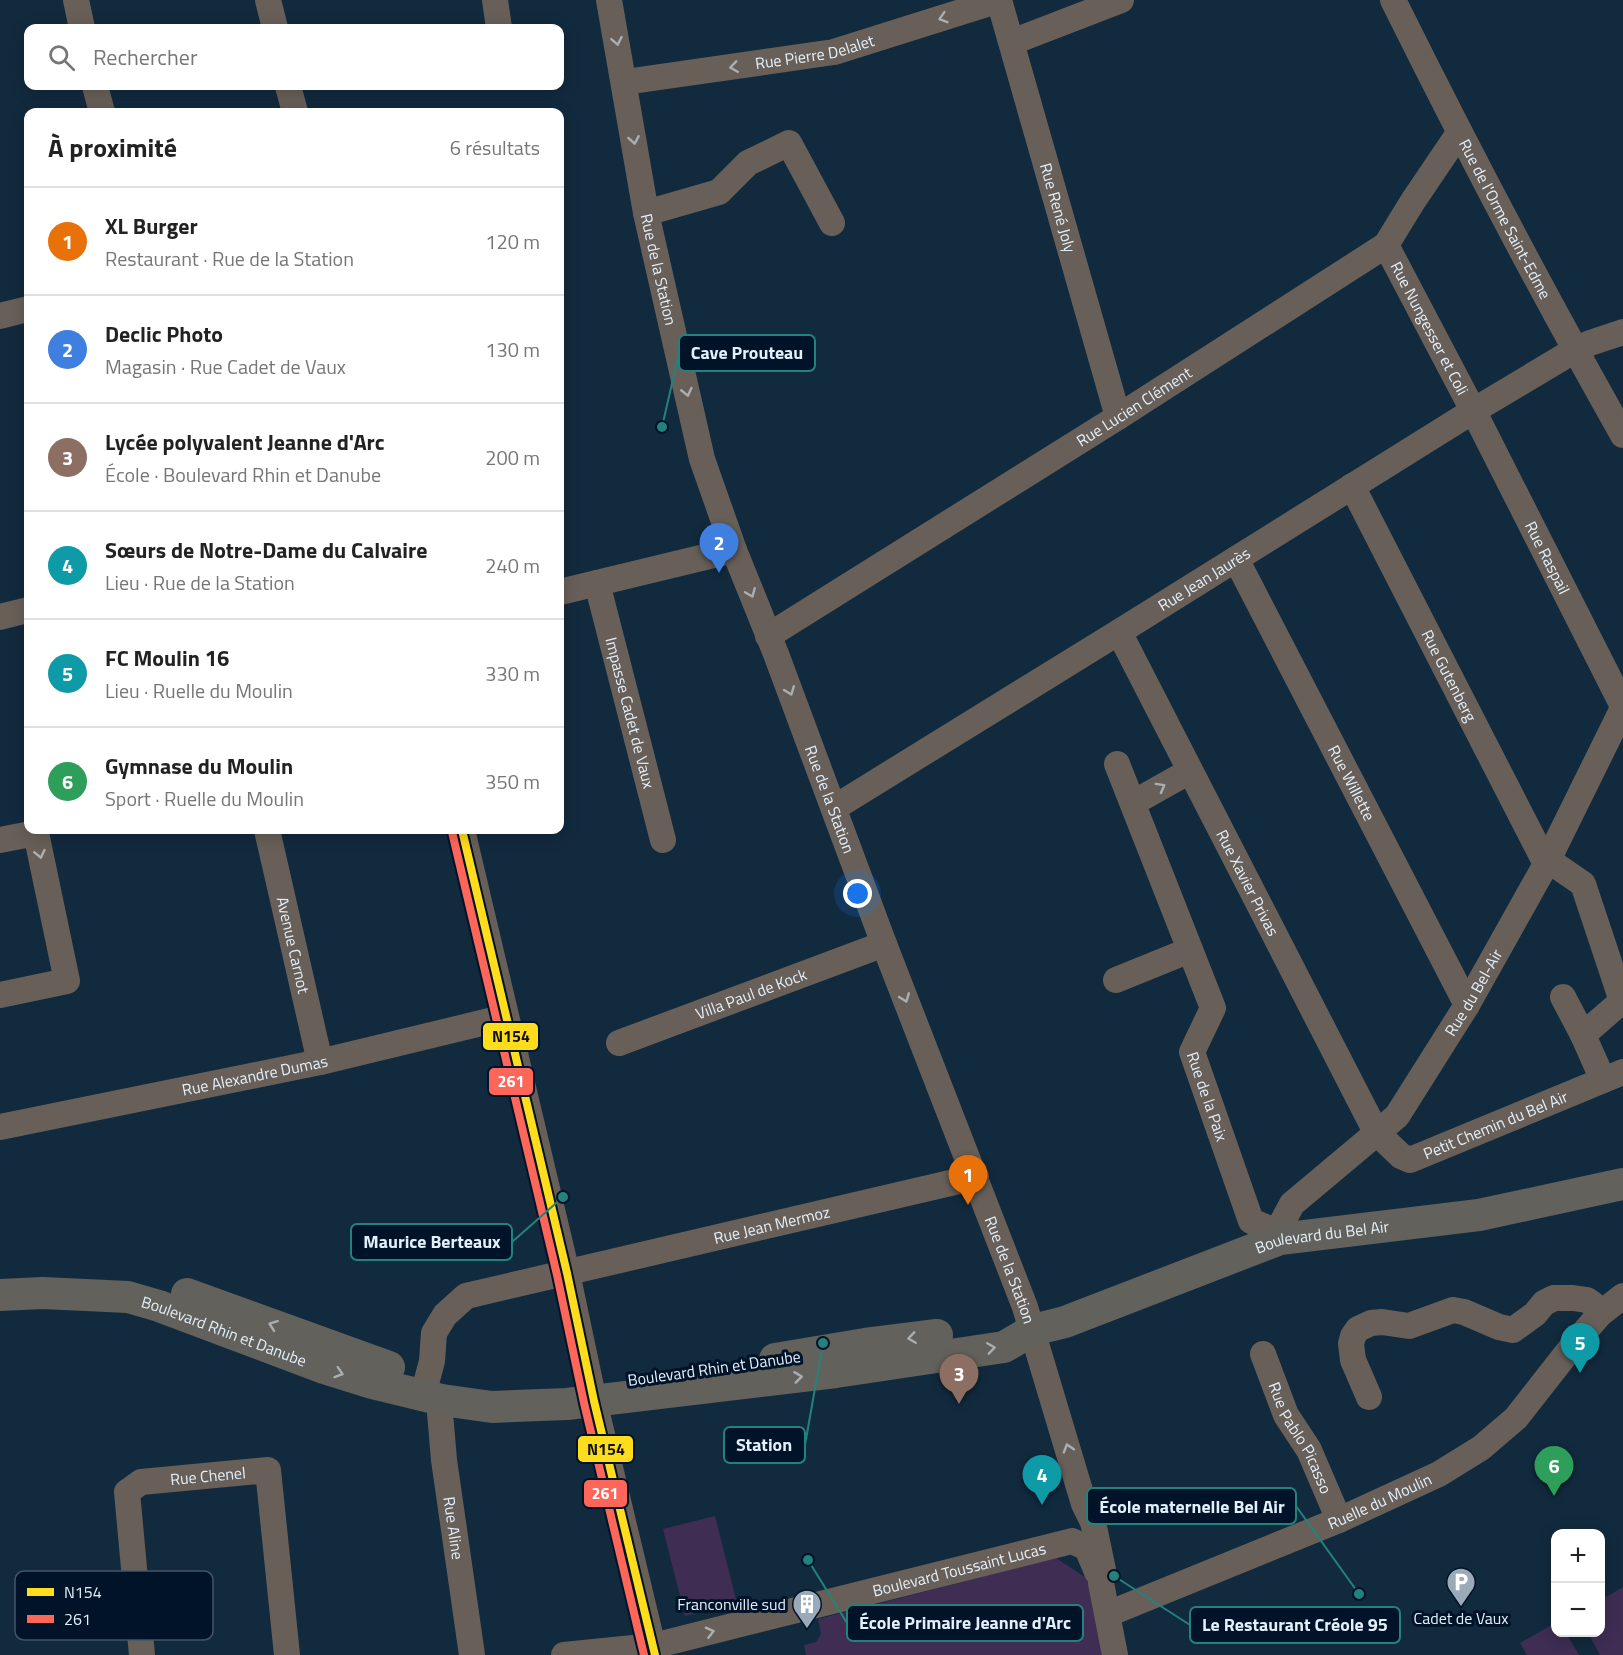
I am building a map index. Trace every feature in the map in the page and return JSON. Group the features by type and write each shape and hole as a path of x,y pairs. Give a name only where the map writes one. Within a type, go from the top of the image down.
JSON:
{"main road":[{"name":"Boulevard du Bel Air","path":"1033,1330 1065,1322 1278,1235 1479,1215 1623,1184"},
{"name":"Boulevard Rhin et Danube","path":"0,1278 43,1276 129,1280 168,1286 435,1390"},
{"name":"Boulevard Rhin et Danube","path":"0,1295 43,1293 128,1297 159,1306 324,1368 372,1383 435,1390 447,1385 492,1391 592,1392 837,1372 1004,1347 1033,1330"}],"street":[{"path":"76,0 81,24"},
{"path":"268,0 274,24"},
{"path":"495,0 498,24"},
{"name":"Rue de la Station","path":"609,0 646,213 702,459 734,550 1033,1330 1084,1504 1093,1522 1103,1570 1101,1583 1115,1655"},
{"name":"Rue Pierre Delalet","path":"625,82 834,52 999,0"},
{"name":"Rue René Joly","path":"999,0 1118,417"},
{"path":"1011,42 1121,0"},
{"name":"Rue de l'Orme Saint-Edme","path":"1393,0 1459,134 1623,435"},
{"path":"96,90 101,108"},
{"path":"289,90 294,108"},
{"name":"Rue Lucien Clément","path":"768,636 1118,417 1386,245 1459,134"},
{"path":"646,213 719,192 748,163 789,143 832,223"},
{"name":"Rue Nungesser et Coli","path":"1386,245 1473,411"},
{"path":"0,316 24,310"},
{"name":"Rue Jean Jaurès","path":"834,808 1473,411 1575,350 1623,332"},
{"name":"Rue Raspail","path":"1473,411 1623,707"},
{"name":"Rue Gutenberg","path":"1352,486 1547,862"},
{"path":"564,591 734,550"},
{"name":"Rue Willette","path":"1236,559 1467,1005"},
{"name":"Impasse Cadet de Vaux","path":"597,583 663,840"},
{"path":"0,617 24,611"},
{"name":"Rue Xavier Privas","path":"1119,633 1376,1132"},
{"name":"Rue du Bel-Air","path":"1278,1235 1292,1204 1397,1116 1467,1005 1547,862 1623,707"},
{"name":"Rue de la Paix","path":"1118,764 1213,1008 1192,1052 1251,1221 1278,1235"},
{"path":"1132,803 1190,771"},
{"path":"0,840 27,834"},
{"path":"0,995 67,981 36,834"},
{"name":"Avenue Carnot","path":"268,834 320,1062"},
{"path":"463,834 654,1651"},
{"path":"1547,862 1583,884 1622,1001 1583,1035"},
{"name":"Villa Paul de Kock","path":"619,1043 884,944"},
{"path":"1116,980 1190,950"},
{"path":"1563,997 1583,1035 1613,1076"},
{"name":"Rue Alexandre Dumas","path":"0,1127 320,1062 506,1017"},
{"name":"Petit Chemin du Bel Air","path":"1376,1132 1401,1156 1410,1160 1613,1076"},
{"name":"Rue Jean Mermoz","path":"567,1273 976,1177"},
{"name":"Rue Aline","path":"472,1655 435,1390 432,1361 434,1333 445,1315 466,1296 567,1273"},
{"name":"Ruelle du Moulin","path":"1108,1614 1340,1520 1439,1474 1480,1448 1516,1418 1600,1314 1623,1296"},
{"path":"1369,1397 1353,1360 1351,1344 1358,1329 1371,1323 1382,1322 1409,1326 1453,1310 1513,1330 1535,1314 1544,1303 1554,1298 1587,1300 1600,1314"},
{"name":"Rue Pablo Picasso","path":"1263,1354 1286,1414 1309,1450 1340,1520"},
{"name":"Rue Chenel","path":"134,1571 127,1492 141,1482 268,1470 287,1655"},
{"path":"1084,1504 1081,1529 1072,1541 1087,1548 1101,1583"},
{"name":"Boulevard Toussaint Lucas","path":"564,1655 654,1651 1072,1541"},
{"name":"Rue Chenel","path":"141,1640 142,1655"}],"shaded area":[{"path":"715,1516 737,1603 685,1616 663,1529"},
{"path":"1056,1558 1088,1579 1103,1655 806,1655 804,1645 816,1642 821,1634 818,1619"},
{"path":"1623,1587 1623,1655 1600,1655 1590,1637 1605,1637 1605,1598"},
{"path":"1551,1625 1551,1637 1568,1637 1579,1655 1527,1655 1520,1643"}],"transit line":[{"name":"261","path":"452,834 644,1655"},
{"name":"N154","path":"463,834 655,1655"}],"place":[{"name":"Cave Prouteau","path":"662,427"},
{"name":"Declic Photo","path":"719,573"},
{"name":"Maurice Berteaux","path":"563,1197"},
{"name":"XL Burger","path":"968,1205"},
{"name":"Station","path":"823,1343"},
{"name":"FC Moulin 16","path":"1580,1373"},
{"name":"Lycée polyvalent Jeanne d'Arc","path":"959,1404"},
{"name":"Gymnase du Moulin","path":"1554,1496"},
{"name":"Sœurs de Notre-Dame du Calvaire","path":"1042,1505"},
{"name":"École Primaire Jeanne d'Arc","path":"808,1560"},
{"name":"Le Restaurant Créole 95","path":"1114,1576"},
{"name":"École maternelle Bel Air","path":"1359,1594"},
{"name":"Cadet de Vaux","path":"1461,1608"},
{"name":"Franconville sud","path":"807,1630"}]}
